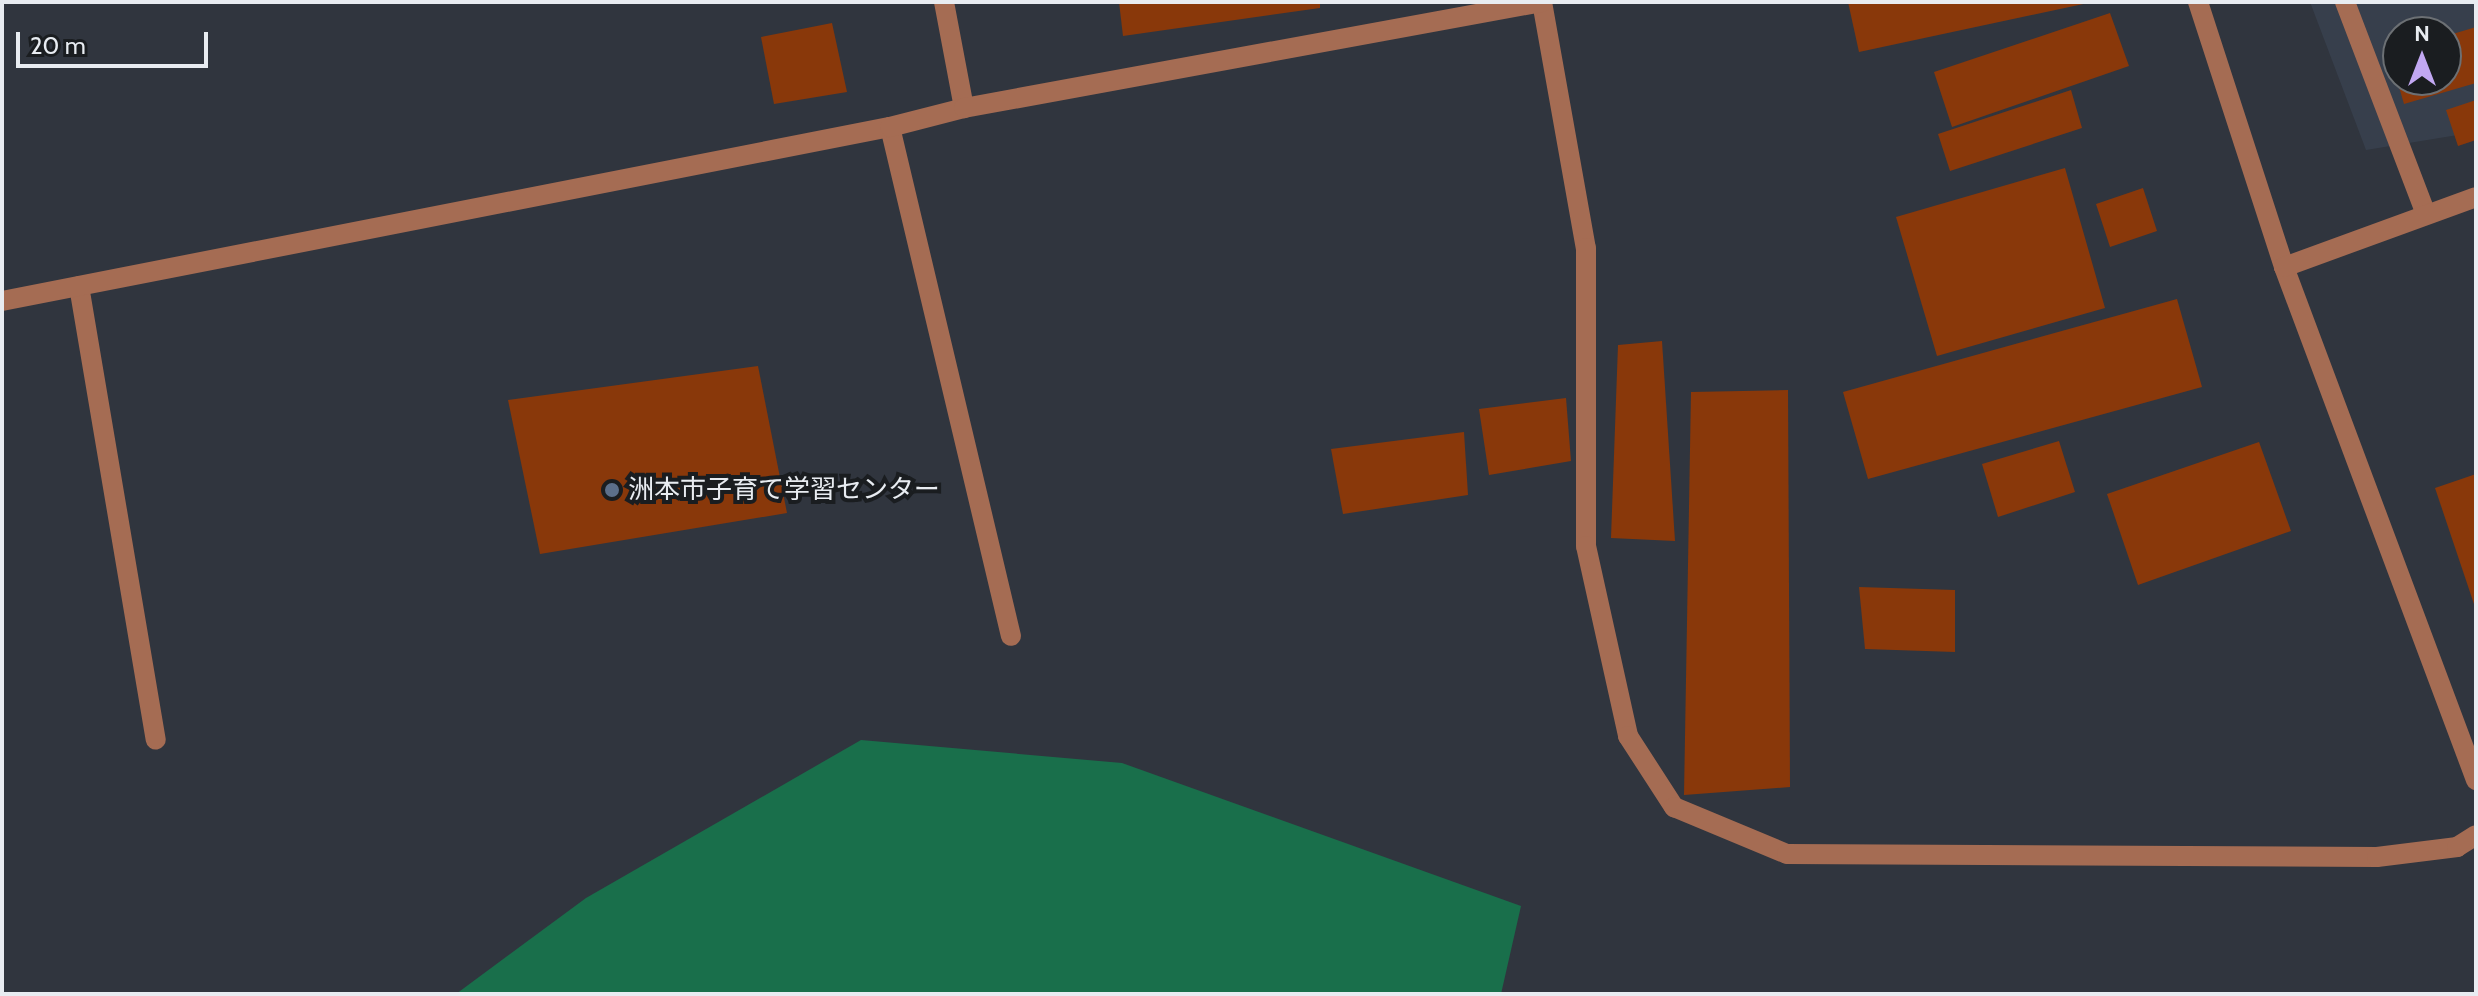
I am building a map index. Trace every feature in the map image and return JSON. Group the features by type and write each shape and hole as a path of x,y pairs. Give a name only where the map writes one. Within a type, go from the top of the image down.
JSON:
{"street":[{"path":"944,2 964,108"},
{"path":"2,301 890,127 964,108 1542,2 1586,248 1586,546 1628,736 1674,807 1787,854 2377,857 2457,847 2476,835"},
{"path":"2198,2 2284,267 2476,780"},
{"path":"2345,2 2426,214"},
{"path":"890,127 1011,636"},
{"path":"2284,267 2476,197"},
{"path":"79,286 156,740"}],"shaded area":[{"path":"2310,2 2476,2 2476,132 2366,150"}],"green space":[{"path":"861,740 1122,763 1521,906 1501,994 456,994 586,898"}],"building":[{"path":"1119,2 1320,2 1320,8 1123,36"},
{"path":"1848,2 2088,2 2088,3 1859,52"},
{"path":"2110,13 2129,66 1952,127 1934,72"},
{"path":"832,23 847,92 774,104 761,37"},
{"path":"2476,27 2476,83 2462,87 2462,31"},
{"path":"2071,90 2082,128 1950,171 1938,134"},
{"path":"2402,96 2431,96 2404,104"},
{"path":"2476,100 2476,140 2458,146 2446,110"},
{"path":"2065,168 2105,308 1937,356 1896,217"},
{"path":"2143,188 2157,231 2110,247 2096,204"},
{"path":"2177,299 2202,387 1868,479 1843,392"},
{"path":"1662,341 1675,541 1611,538 1618,345"},
{"path":"758,366 787,513 540,554 508,400"},
{"path":"1788,390 1790,787 1684,795 1691,392"},
{"path":"1566,398 1571,461 1489,475 1479,409"},
{"path":"1464,432 1468,495 1343,514 1331,449"},
{"path":"2059,441 2075,492 1998,517 1982,464"},
{"path":"2259,442 2291,531 2138,585 2107,494"},
{"path":"2476,474 2476,607 2475,607 2435,488"},
{"path":"1859,587 1955,590 1955,652 1865,649"}],"place":[{"name":"洲本市子育て学習センター","path":"612,490"}]}
